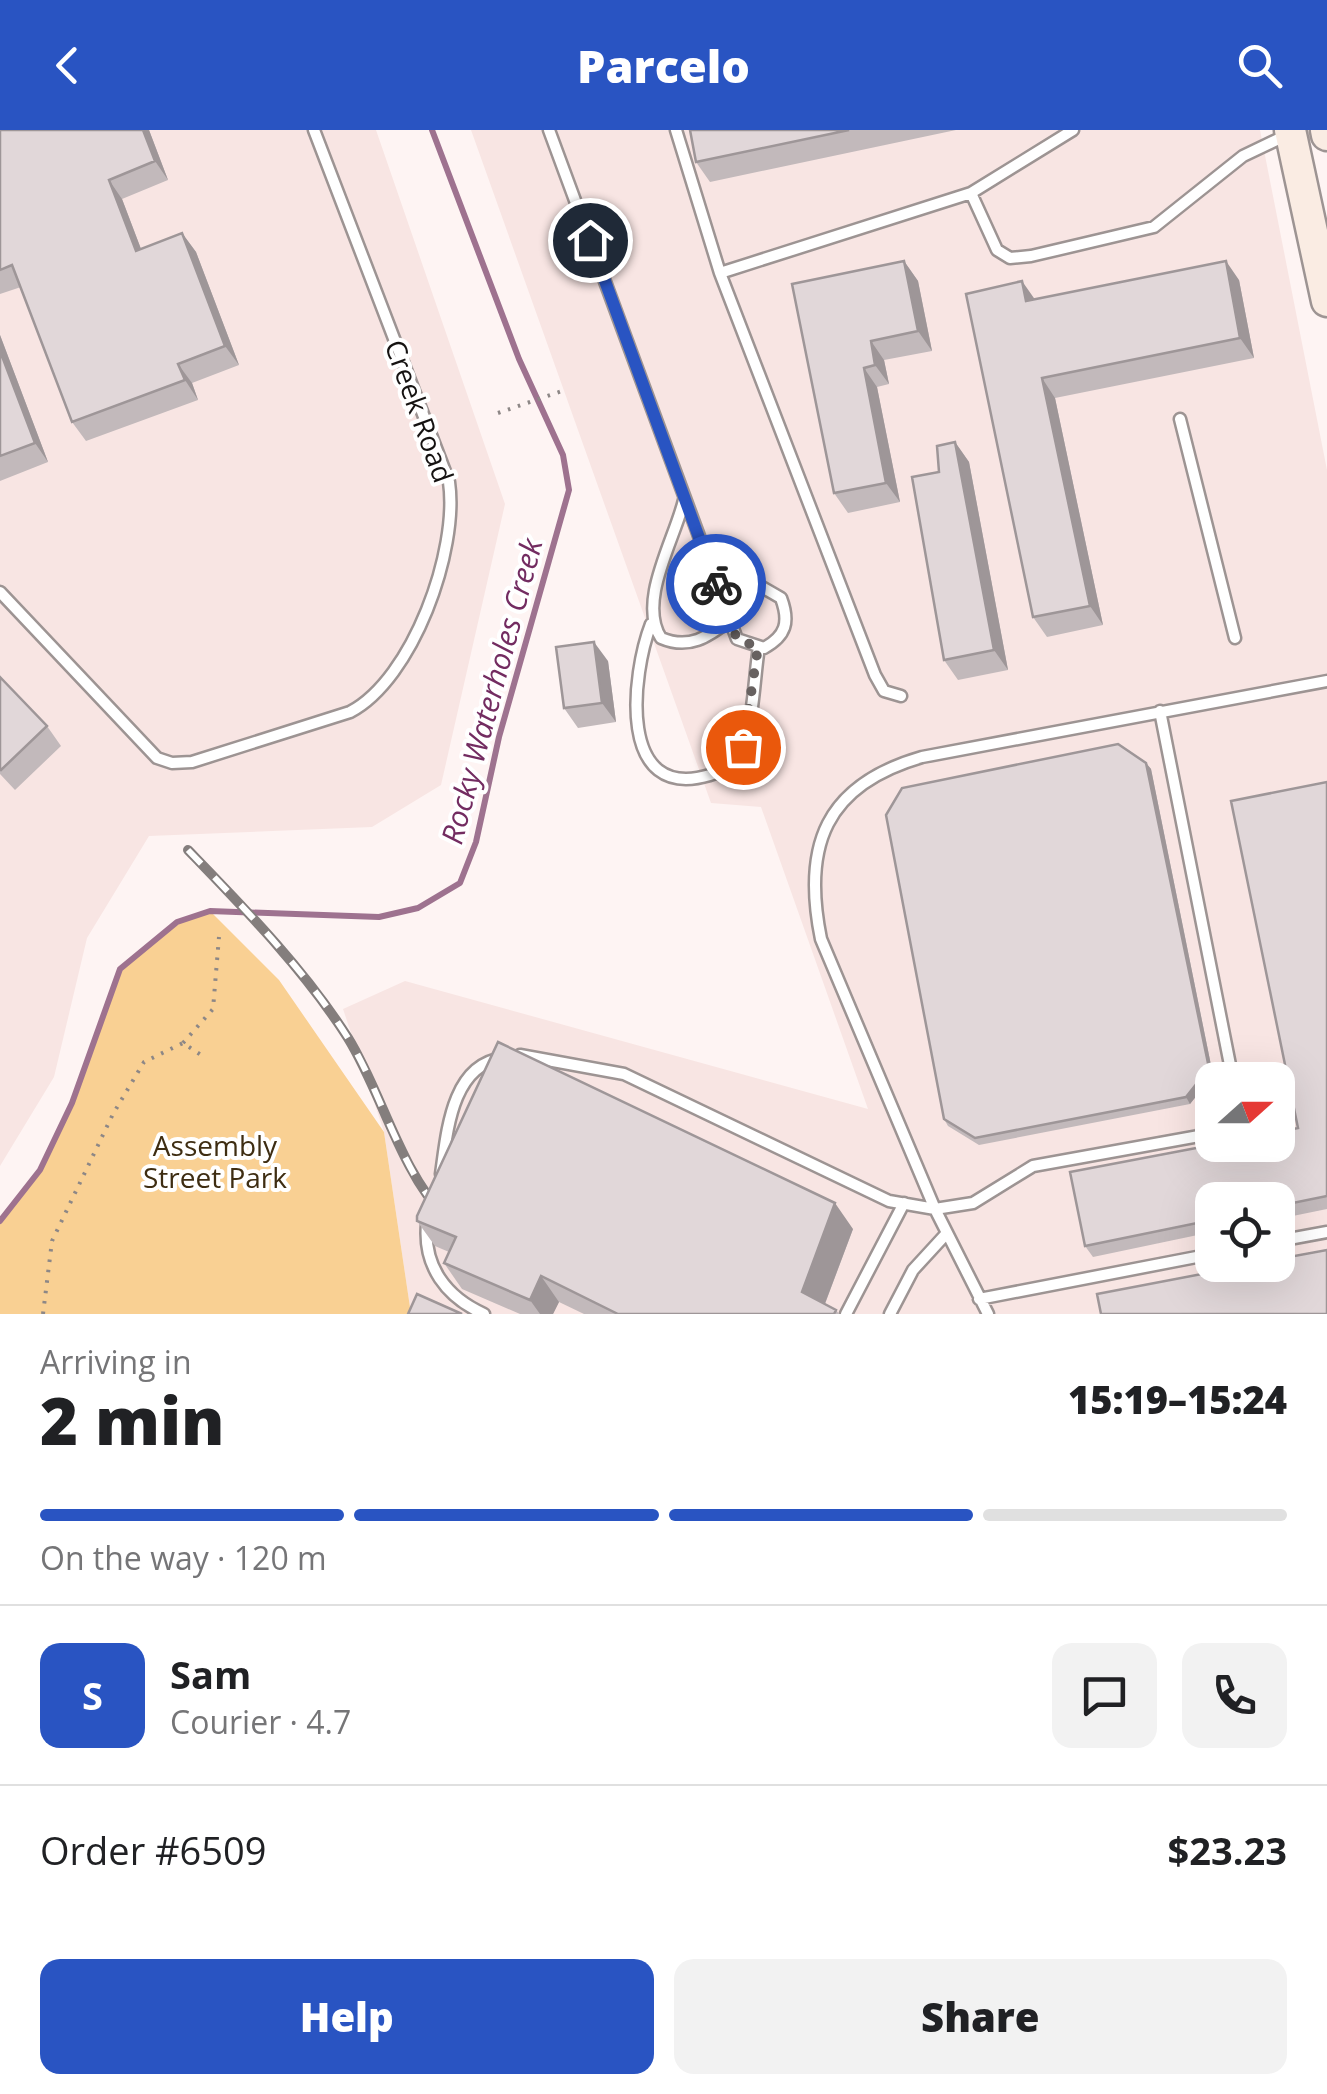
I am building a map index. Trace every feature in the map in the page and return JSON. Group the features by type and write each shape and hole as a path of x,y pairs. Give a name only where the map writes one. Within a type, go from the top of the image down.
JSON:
{"main road":[{"path":"1295,131 1327,301"}],"lane":[{"name":"Creek Road","path":"0,592 157,758 172,763 192,762 350,712 374,699 395,671 444,560 451,514 448,482 314,130"},
{"path":"549,130 737,639 758,647 779,640 786,626 780,598 706,555"},
{"path":"676,130 720,274 875,675 884,691 901,696"},
{"path":"720,274 971,193 1073,130"},
{"path":"971,193 997,250 1010,258 1031,256 1154,227 1243,156 1295,131"},
{"path":"1180,419 1235,638"},
{"path":"685,498 652,603 651,624 635,681 637,733 647,755 676,778 713,774 730,767 743,747 758,647"},
{"path":"651,624 661,638 684,644 705,639 730,620"},
{"path":"988,1314 936,1209 820,939 812,894 814,856 828,818 857,787 888,766 1327,681"},
{"path":"1160,711 1229,1062"},
{"path":"437,1189 458,1091 488,1060 520,1055 624,1074 888,1200 936,1209 973,1203 1033,1166 1195,1137"},
{"path":"846,1314 904,1203"},
{"path":"430,1214 426,1253 440,1282 466,1306 484,1314"},
{"path":"1295,1238 1327,1232"},
{"path":"890,1314 913,1270 947,1233"},
{"path":"978,1299 1195,1257"}],"path":[{"path":"498,412 562,391"},
{"path":"43,1314 52,1241 114,1114 144,1062 183,1043 212,1010 219,936"},
{"path":"183,1043 201,1055"}],"shaded area":[{"path":"0,130 376,130 505,504 441,785 372,827 149,836 87,938 54,1077 0,1166"},
{"path":"471,130 1260,130 1327,470 1327,1314 411,1314 384,1132 343,1009 405,981 868,1109 761,807 711,803"}],"green space":[{"name":"Assembly Street Park","path":"210,911 279,980 384,1132 411,1314 0,1314 0,1221 40,1170 72,1103 120,969 177,922"}],"building":[{"path":"0,130 143,130 155,161 109,180 136,251 182,233 225,346 178,364 185,380 72,422 12,265 0,270"},
{"path":"690,130 849,130 696,162"},
{"path":"904,261 918,331 871,341 875,365 864,368 886,483 834,493 792,284"},
{"path":"1226,261 1240,338 1042,378 1090,606 1033,617 966,294 1022,281 1026,301"},
{"path":"0,351 35,443 0,456"},
{"path":"955,442 994,650 944,660 912,477 939,472 937,446"},
{"path":"594,642 602,703 564,708 556,647"},
{"path":"0,677 47,726 1,770 0,769"},
{"path":"1118,744 1146,763 1208,1062 1195,1062 1195,1086 1186,1097 975,1138 944,1119 886,815 902,788"},
{"path":"1327,782 1327,1196 1295,1203 1295,1182 1195,1182 1195,1223 1085,1246 1070,1172 1195,1148 1195,1162 1295,1162 1295,1062 1284,1062 1231,801"},
{"path":"498,1042 835,1203 802,1292 836,1310 834,1314 618,1314 541,1276 530,1300 444,1263 456,1237 417,1221 417,1216"},
{"path":"1327,1250 1327,1314 1101,1314 1097,1294 1195,1275 1195,1282 1295,1282 1295,1256"},
{"path":"417,1294 462,1314 408,1314"}],"waterway":[{"name":"Rocky Waterholes Creek","path":"0,1221 40,1170 72,1103 120,969 177,922 210,911 379,917 418,908 460,883 476,842 499,737 569,490 563,455 519,359 432,130"}],"railway":[{"path":"188,850 273,940 331,1013 360,1059 403,1154 444,1215"}],"way so far":[{"path":"716,584 737,639 758,647 743,747"}],"route":[{"path":"590,240 716,584"}]}
